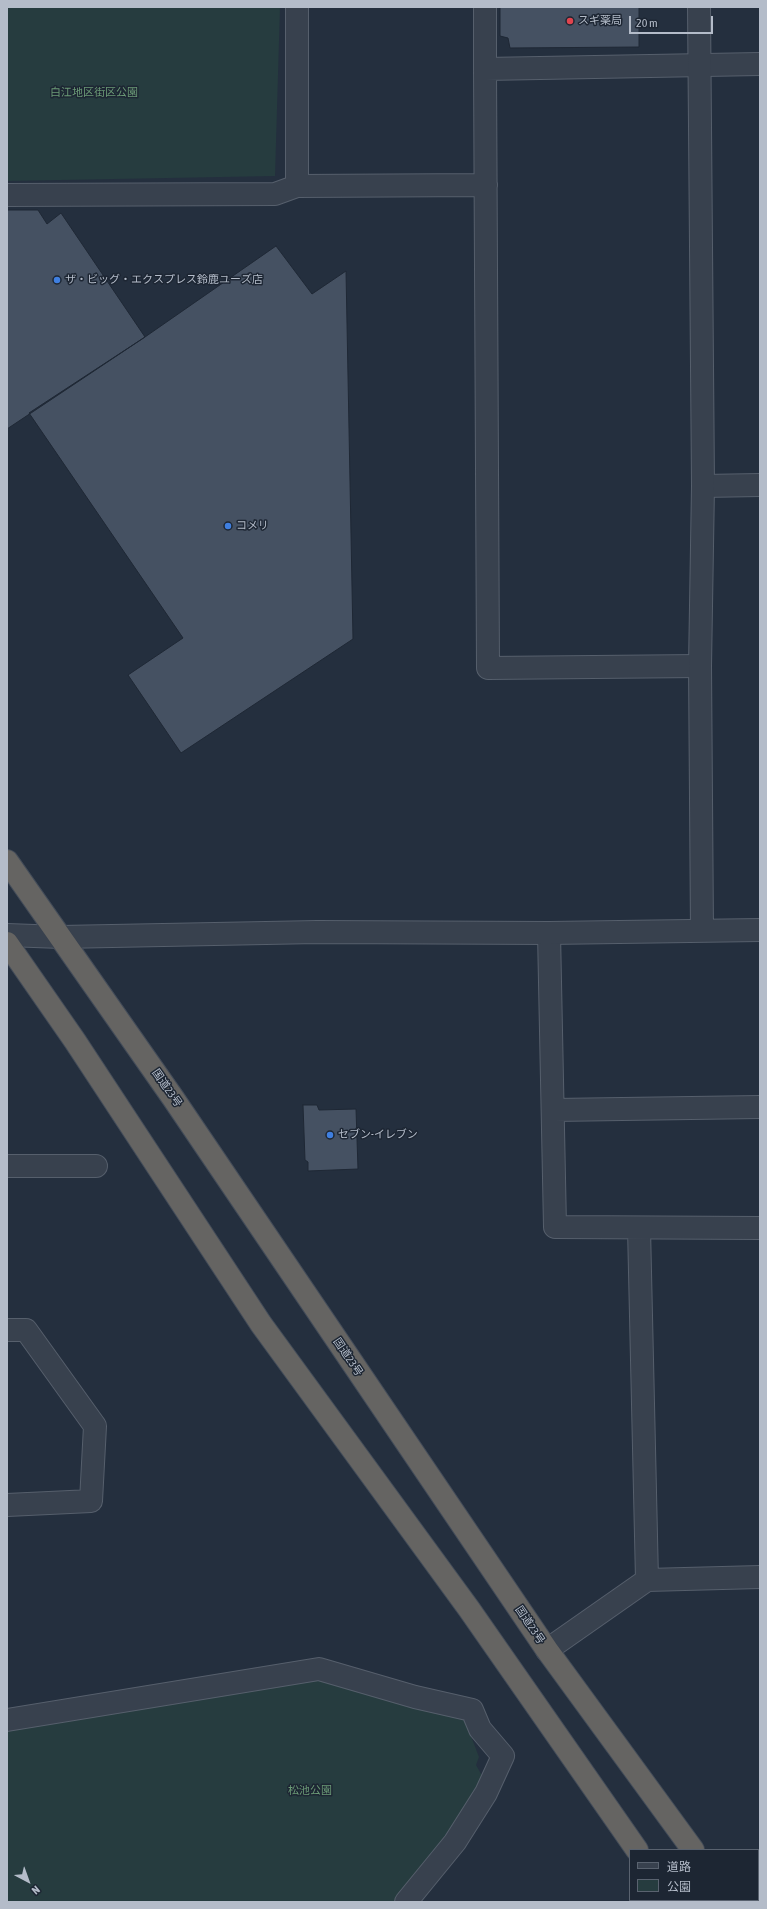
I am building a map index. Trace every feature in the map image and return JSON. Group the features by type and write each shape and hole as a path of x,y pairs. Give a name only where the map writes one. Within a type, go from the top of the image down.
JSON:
{"highway":[{"name":"国道23号","path":"7,861 62,936 173,1098 547,1650 692,1849"},
{"path":"7,943 80,1047 261,1324 469,1609 636,1849"}],"street":[{"path":"297,7 297,186"},
{"path":"485,7 488,668 700,666"},
{"path":"699,7 703,486 700,666 702,931"},
{"path":"485,69 760,64"},
{"path":"7,195 275,194 297,186 486,185"},
{"path":"703,486 760,485"},
{"path":"7,935 62,936 317,932 549,933 760,930"},
{"path":"549,933 554,1110 555,1227 760,1228"},
{"path":"554,1110 760,1107"},
{"path":"7,1166 96,1166"},
{"path":"639,1228 647,1580"},
{"path":"7,1330 26,1330 95,1426 91,1501 7,1505"},
{"path":"547,1650 647,1580 760,1577"},
{"path":"7,1720 319,1669 415,1697 472,1710 480,1729 503,1756 486,1793 455,1842 406,1902"}],"green space":[{"name":"白江地区街区公園","path":"7,7 280,7 275,176 7,181"},
{"name":"松池公園","path":"315,1678 461,1717 466,1723 479,1757 476,1765 484,1779 469,1803 461,1811 462,1818 397,1902 7,1902 7,1728"}],"building":[{"name":"スギ薬局","path":"500,7 639,7 639,47 510,48 508,38 500,36"},
{"name":"ザ・ビッグ・エクスプレス鈴鹿ユーズ店","path":"7,210 38,210 47,224 61,213 145,337 7,429"},
{"name":"コメリ","path":"276,246 312,294 346,271 353,639 181,753 128,675 183,638 29,413 145,337"},
{"name":"セブン-イレブン","path":"303,1105 317,1105 319,1110 356,1109 358,1169 308,1171 308,1162 305,1160"}],"place":[{"name":"スギ薬局","path":"570,21"},
{"name":"ザ・ビッグ・エクスプレス鈴鹿ユーズ店","path":"57,280"},
{"name":"コメリ","path":"228,526"},
{"name":"セブン-イレブン","path":"330,1135"}]}
